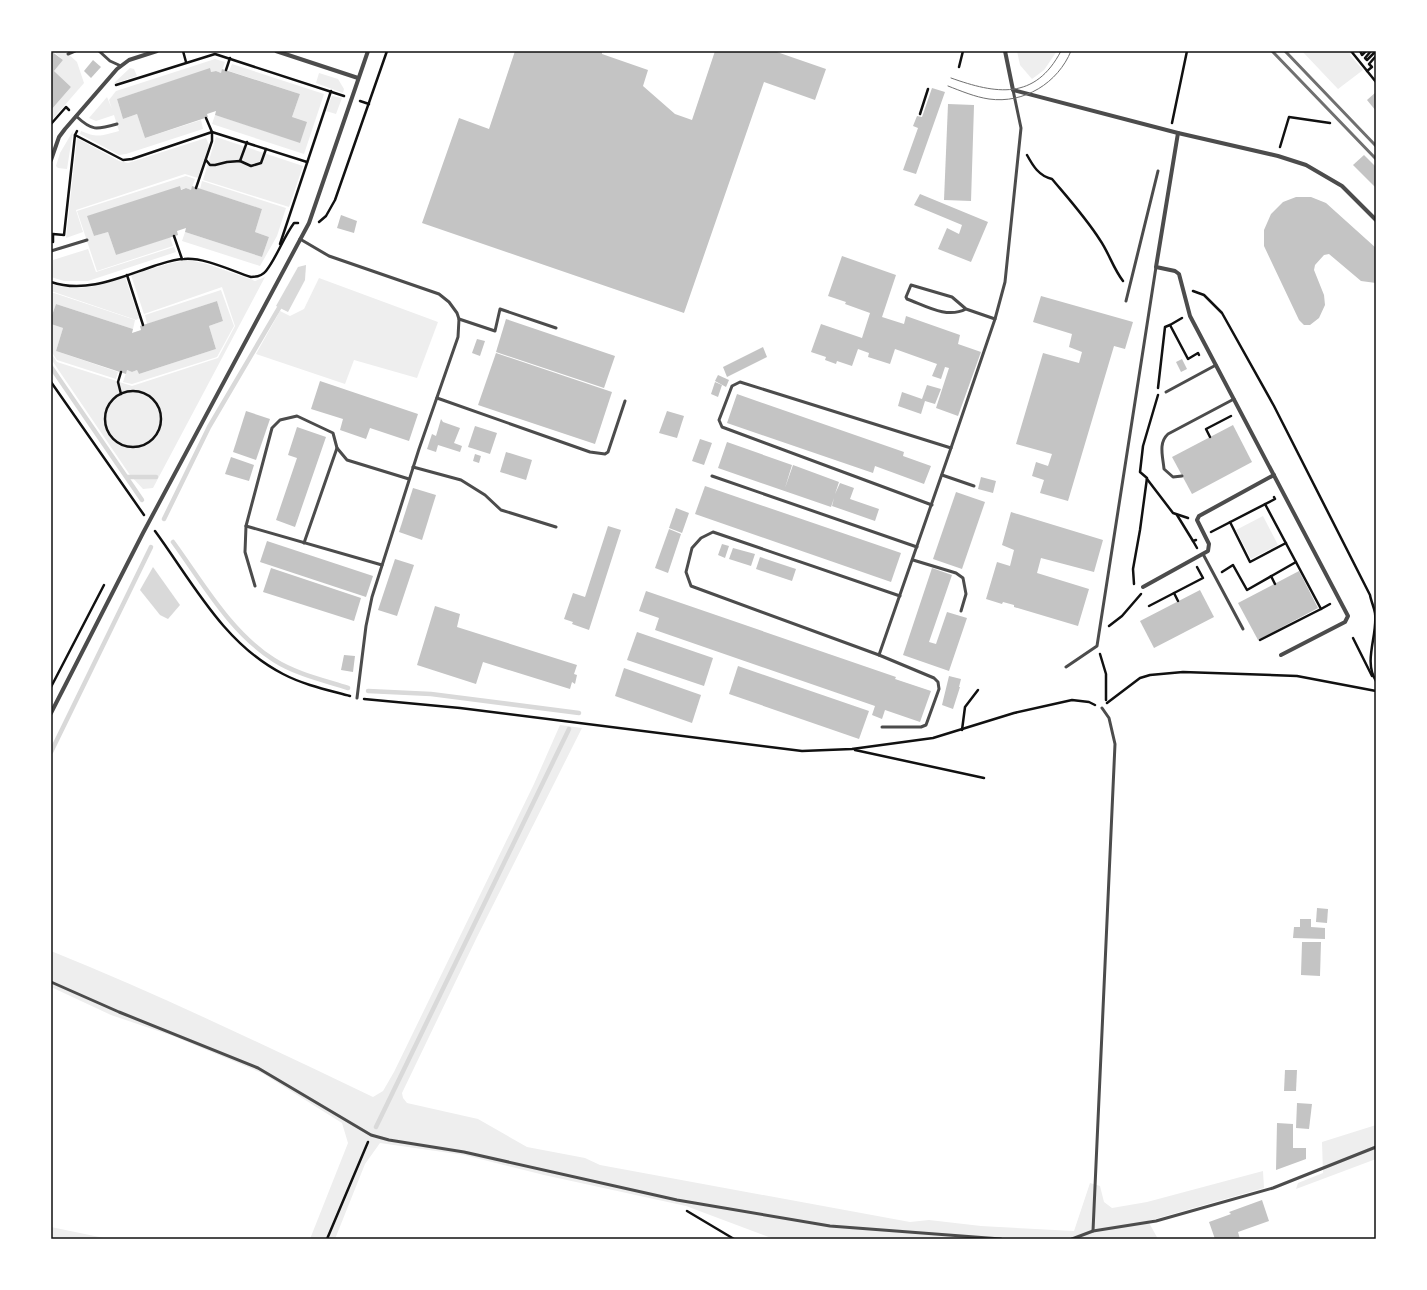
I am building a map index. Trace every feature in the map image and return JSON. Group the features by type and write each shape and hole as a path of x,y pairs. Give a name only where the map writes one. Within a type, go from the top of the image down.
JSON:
{"street":[{"path":"51,160 59,137 112,73 129,60 157,51"},
{"path":"276,51 358,78"},
{"path":"51,713 149,522 309,222 368,51"},
{"path":"1005,51 1013,90 1178,133 1278,156 1306,165 1342,186 1376,220"},
{"path":"1178,133 1156,267 1178,272 1182,278 1190,316 1348,618 1345,622 1281,655"},
{"path":"1143,587 1208,551 1209,544 1199,522 1199,516 1274,475"}],"lane":[{"path":"68,54 75,51"},
{"path":"99,51 110,61 121,66"},
{"path":"879,655 995,319 1005,282 1021,128 1013,90"},
{"path":"75,116 82,122 95,129 117,124"},
{"path":"1126,301 1158,171"},
{"path":"51,251 87,240"},
{"path":"300,240 329,256 438,294 454,308 459,319 456,348 413,467 372,597 366,626 357,698"},
{"path":"1066,667 1098,646 1156,267"},
{"path":"966,309 959,313 949,314 907,300 906,297 911,285 952,297 966,309 995,319"},
{"path":"459,319 495,331 500,309 556,328"},
{"path":"1166,392 1216,365"},
{"path":"932,505 722,427 719,420 732,386 740,382 951,448"},
{"path":"437,398 590,452 605,454 608,452 625,401"},
{"path":"1182,476 1173,477 1164,469 1162,450 1164,438 1168,434 1234,399"},
{"path":"255,586 245,552 246,526 272,428 280,420 298,416 333,433 337,448 347,460 409,479"},
{"path":"304,543 337,448"},
{"path":"413,467 462,480 485,495 501,510 556,527"},
{"path":"942,475 974,486"},
{"path":"712,476 917,547"},
{"path":"246,526 382,565"},
{"path":"882,727 924,726 939,689 938,682 934,678 879,655 691,586 686,572 692,548 701,538 713,532 900,596"},
{"path":"1203,554 1243,629"},
{"path":"913,560 956,573 963,578 966,594 961,611"},
{"path":"1093,1231 1114,744 1108,718 1102,708"},
{"path":"51,982 119,1012 258,1068 371,1135 389,1140 464,1152 677,1200 830,1226 1001,1239"},
{"path":"1072,1239 1093,1231 1156,1221 1273,1188 1376,1147"}],"path":[{"path":"183,51 186,62"},
{"path":"51,282 70,287 84,287 182,259 195,260 252,277 257,277 266,272 294,223 323,220 335,200 387,51"},
{"path":"959,67 963,51"},
{"path":"1170,130 1187,51"},
{"path":"1351,51 1376,82"},
{"path":"1360,51 1362,55 1366,51"},
{"path":"1371,51 1365,58 1367,60 1376,51"},
{"path":"111,89 116,85 215,54 331,91 277,252"},
{"path":"1368,72 1372,67 1369,64 1376,56"},
{"path":"226,70 230,58"},
{"path":"920,114 928,89"},
{"path":"51,124 66,107 69,110"},
{"path":"1278,156 1289,117 1330,123"},
{"path":"196,188 212,141 212,132 206,118"},
{"path":"51,251 53,234 64,235 75,135 82,122"},
{"path":"75,135 121,159 128,160 212,132 307,162"},
{"path":"240,161 247,142"},
{"path":"1020,142 1034,169 1047,178 1052,179 1090,226 1101,241 1115,271 1129,288"},
{"path":"206,160 210,165 215,165 222,162 240,161 251,166 256,166 261,163 266,149"},
{"path":"174,236 182,259"},
{"path":"127,275 143,325"},
{"path":"1184,287 1204,295 1222,312 1274,406 1370,595 1375,613 1375,629 1371,646 1373,676"},
{"path":"1180,312 1182,318 1166,328 1159,372 1157,401 1143,446 1140,472 1173,513 1199,522"},
{"path":"1170,325 1188,359 1198,353 1207,370"},
{"path":"121,372 118,382 121,394"},
{"path":"51,382 231,636 258,660 284,675 313,686 357,698 460,708 802,751 852,749 933,738 1014,713 1072,700 1089,702 1102,708 1140,678 1150,675 1183,672 1297,676 1376,691"},
{"path":"131,391 139,392 146,394 157,404 161,412 160,430 156,437 149,443 132,448 116,442 110,435 106,427 106,413 112,401 121,394 131,391"},
{"path":"1225,404 1234,422"},
{"path":"1210,437 1206,429 1231,416"},
{"path":"1141,594 1133,582 1133,569 1140,530 1146,478"},
{"path":"1193,541 1275,499 1265,480"},
{"path":"1266,504 1321,609"},
{"path":"1149,606 1203,578 1196,565 1197,549 1177,515"},
{"path":"1230,522 1250,562 1286,543"},
{"path":"1215,576 1233,565 1247,590 1296,562"},
{"path":"1271,576 1275,584"},
{"path":"1099,634 1122,616 1141,594 1143,587"},
{"path":"1174,593 1178,601"},
{"path":"1260,640 1330,604"},
{"path":"1353,638 1376,681"},
{"path":"1098,646 1106,674 1106,704"},
{"path":"962,730 965,706 978,690"},
{"path":"852,749 984,778"},
{"path":"326,1239 371,1135"},
{"path":"677,1200 689,1213 734,1239"}],"shaded area":[{"path":"53,51 65,51 77,62 84,83 51,121 51,110 71,87 54,71 63,60"},
{"path":"1017,51 1057,51 1044,70 1032,79 1020,65"},
{"path":"1302,51 1353,51 1350,55 1363,70 1338,89"},
{"path":"215,59 225,62 221,73 216,71 211,72 209,69 117,99 123,119 137,114 145,138 201,120 203,129 119,155 80,134 81,131 99,136 119,131 114,115 96,121 89,118 107,97 112,109 109,100 116,91"},
{"path":"232,64 324,94 304,154 212,124 215,115 300,142 292,117 300,94 229,71"},
{"path":"130,68 134,69 137,76 113,84"},
{"path":"319,73 338,79 344,89 343,93 316,83"},
{"path":"332,96 342,98 336,114 326,111"},
{"path":"73,131 67,169 58,168 56,166 60,153"},
{"path":"216,137 303,166 289,207 203,180"},
{"path":"77,138 119,161 128,163 206,138 209,145 198,178 185,174 76,210 83,232 66,238"},
{"path":"186,176 195,179 191,190 186,188 88,216 94,236 108,232 116,255 170,237 173,246 97,271 77,211"},
{"path":"202,181 286,208 277,236 260,266 182,241 185,232 262,257 269,237 255,232 262,209 200,189"},
{"path":"174,247 176,252 88,281 64,281 51,277 53,260 88,249 96,272"},
{"path":"188,260 207,264 255,281 265,277 153,488 143,489 130,475 51,359 51,353 57,362 132,386 218,358 235,326 222,287 144,314 131,275 171,263"},
{"path":"306,265 305,280 288,312 276,306 298,267"},
{"path":"125,277 139,318 136,320 51,291 51,284 71,288 80,288 106,283"},
{"path":"319,278 438,322 417,378 354,360 345,384 256,354 280,311 290,316 304,309"},
{"path":"221,290 234,326 217,357 132,384 123,382 127,370 132,372 137,370 139,374 216,349 209,326 223,321 217,301 147,324 145,315"},
{"path":"51,292 135,320 133,329 56,304 51,318"},
{"path":"51,324 63,328 56,351 118,372 116,379 57,360 51,351"},
{"path":"1263,516 1278,545 1251,559 1236,530"},
{"path":"153,567 180,605 168,619 160,615 140,590"},
{"path":"560,725 582,728 477,937 402,1093 403,1098 407,1103 478,1119 527,1147 585,1158 600,1165 910,1222 929,1220 981,1226 1074,1231 1090,1183 1100,1186 1104,1202 1112,1208 1147,1202 1263,1171 1264,1188 1148,1221 1158,1239 774,1239 686,1206 544,1175 464,1155 380,1143 365,1164 335,1239 310,1239 348,1143 342,1123 262,1073 173,1036 111,1015 51,987 51,951 173,1003 373,1097 383,1091 394,1072 534,784"},
{"path":"1376,1125 1376,1159 1296,1189 1298,1183 1323,1173 1322,1142"},
{"path":"51,1227 109,1239 51,1239"}],"building":[{"path":"51,51 63,60 54,71 71,87 51,110"},
{"path":"515,51 602,51 602,54 648,70 643,86 675,114 692,120 715,51 774,51 826,69 815,100 764,82 684,313 422,223 459,118 489,129"},
{"path":"93,60 101,67 91,78 84,71"},
{"path":"210,68 211,72 216,71 221,73 222,69 300,94 292,117 307,122 300,143 215,115 216,111 207,114 208,117 145,138 137,114 123,119 117,99"},
{"path":"932,88 945,92 916,174 903,170 918,128 913,126 917,116 922,117"},
{"path":"1376,92 1376,111 1367,100"},
{"path":"948,104 974,105 971,201 944,200"},
{"path":"1364,155 1376,167 1376,188 1353,165"},
{"path":"180,186 181,190 186,188 191,190 192,186 262,209 255,232 269,237 262,257 185,232 186,228 177,231 178,235 116,255 108,232 94,236 87,216"},
{"path":"920,194 988,222 971,262 938,249 947,228 959,234 962,225 914,205"},
{"path":"1296,197 1311,197 1326,203 1376,248 1376,283 1361,281 1329,254 1324,255 1315,265 1314,270 1324,295 1325,305 1319,318 1310,325 1304,325 1299,320 1264,246 1264,230 1271,214 1283,202"},
{"path":"341,215 357,221 354,233 337,228"},
{"path":"842,256 896,275 882,317 904,324 906,316 960,335 958,344 981,352 958,416 936,408 949,368 945,367 941,379 932,376 937,364 895,349 890,364 868,357 869,353 858,349 852,366 837,361 836,364 825,360 826,357 811,352 821,324 862,338 870,313 828,296"},
{"path":"1041,296 1133,322 1125,349 1114,346 1068,501 1040,493 1044,480 1032,476 1036,462 1048,466 1052,454 1016,444 1043,353 1079,363 1082,352 1069,347 1072,334 1033,322"},
{"path":"217,301 223,321 209,326 216,349 139,374 137,370 132,372 127,370 126,374 56,351 63,328 51,324 51,318 56,304 133,329 132,333 141,330 140,326"},
{"path":"506,319 615,356 604,388 496,352"},
{"path":"477,339 485,341 480,356 472,353"},
{"path":"763,347 767,357 727,377 723,367"},
{"path":"496,353 612,392 595,444 478,405"},
{"path":"1182,359 1187,369 1181,372 1176,362"},
{"path":"718,375 729,380 726,387 715,381"},
{"path":"320,381 418,414 409,441 370,428 366,439 340,430 343,419 311,409"},
{"path":"715,382 722,385 718,397 711,394"},
{"path":"927,385 941,389 935,404 925,401 921,414 898,406 902,392 922,399"},
{"path":"737,394 904,452 903,456 931,466 924,484 875,466 873,473 727,423"},
{"path":"246,411 270,419 256,460 233,452"},
{"path":"667,411 684,416 677,438 659,433"},
{"path":"441,419 443,422 460,428 454,443 462,446 460,452 438,445 436,452 427,449 432,434 436,436"},
{"path":"1233,425 1252,462 1192,494 1172,457"},
{"path":"475,426 497,433 490,454 468,447"},
{"path":"297,427 326,437 295,527 276,520 297,458 288,455"},
{"path":"700,439 712,443 704,465 692,461"},
{"path":"727,442 792,465 785,488 793,465 839,482 835,494 840,483 854,488 850,499 879,509 875,521 832,506 834,498 831,507 718,468"},
{"path":"506,452 532,460 526,480 500,472"},
{"path":"475,454 481,456 479,463 473,461"},
{"path":"231,457 254,465 249,481 225,474"},
{"path":"981,477 996,481 993,493 978,489"},
{"path":"705,486 901,553 891,582 695,514"},
{"path":"413,488 436,495 422,540 399,532"},
{"path":"956,492 985,502 962,569 933,559"},
{"path":"676,508 689,513 682,533 669,528"},
{"path":"1011,512 1103,540 1094,572 1041,558 1037,573 1089,589 1078,626 1014,607 1014,605 1003,602 1002,604 986,599 997,562 1010,566 1014,550 1002,545"},
{"path":"608,526 621,530 589,630 572,624 573,622 564,619 573,593 585,597"},
{"path":"669,529 681,534 668,573 655,568"},
{"path":"267,541 373,576 366,597 260,562"},
{"path":"722,544 729,546 725,558 718,555"},
{"path":"733,548 755,554 751,566 729,559"},
{"path":"760,557 796,569 792,581 756,569"},
{"path":"395,559 414,565 397,616 378,610"},
{"path":"271,568 361,598 354,621 263,592"},
{"path":"932,568 952,575 929,642 936,644 947,612 967,618 949,671 903,655"},
{"path":"1299,571 1318,608 1258,640 1238,603"},
{"path":"1200,590 1214,617 1154,648 1140,621"},
{"path":"646,591 896,677 895,679 931,691 920,722 885,710 882,719 872,715 875,706 655,630 659,618 639,611"},
{"path":"435,606 460,614 457,627 577,665 574,674 577,675 575,684 572,682 570,689 483,662 476,684 417,665"},
{"path":"637,632 713,658 704,686 627,660"},
{"path":"344,655 355,656 353,672 341,670"},
{"path":"738,666 869,711 859,739 729,694"},
{"path":"624,668 701,695 692,723 615,696"},
{"path":"949,676 961,679 953,709 942,705"},
{"path":"1317,908 1328,909 1327,923 1316,922"},
{"path":"1300,919 1311,919 1311,927 1325,928 1325,939 1293,938 1294,927 1300,927"},
{"path":"1302,942 1321,942 1320,976 1301,975"},
{"path":"1285,1070 1297,1070 1296,1091 1284,1091"},
{"path":"1297,1103 1312,1104 1309,1129 1296,1128"},
{"path":"1277,1123 1293,1124 1293,1148 1306,1148 1306,1159 1276,1170"},
{"path":"1262,1200 1269,1221 1238,1232 1240,1239 1215,1239 1209,1222 1231,1214 1229,1212"}],"waterway":[{"path":"164,519 209,427 279,308"},
{"path":"51,367 142,500"},
{"path":"127,477 156,477"},
{"path":"173,542 218,606 244,636 258,649 282,665 291,669 348,688"},
{"path":"51,752 151,547"},
{"path":"368,691 431,694 579,713"},
{"path":"376,1127 569,729"}],"tram line":[{"path":"951,78 984,88 999,90 1027,86 1039,79 1051,67 1061,51"},
{"path":"948,86 968,94 989,99 1002,100 1015,98 1038,89 1049,82 1058,73 1071,51"}],"railway":[{"path":"1272,51 1376,159"},
{"path":"1285,51 1376,146"}]}
